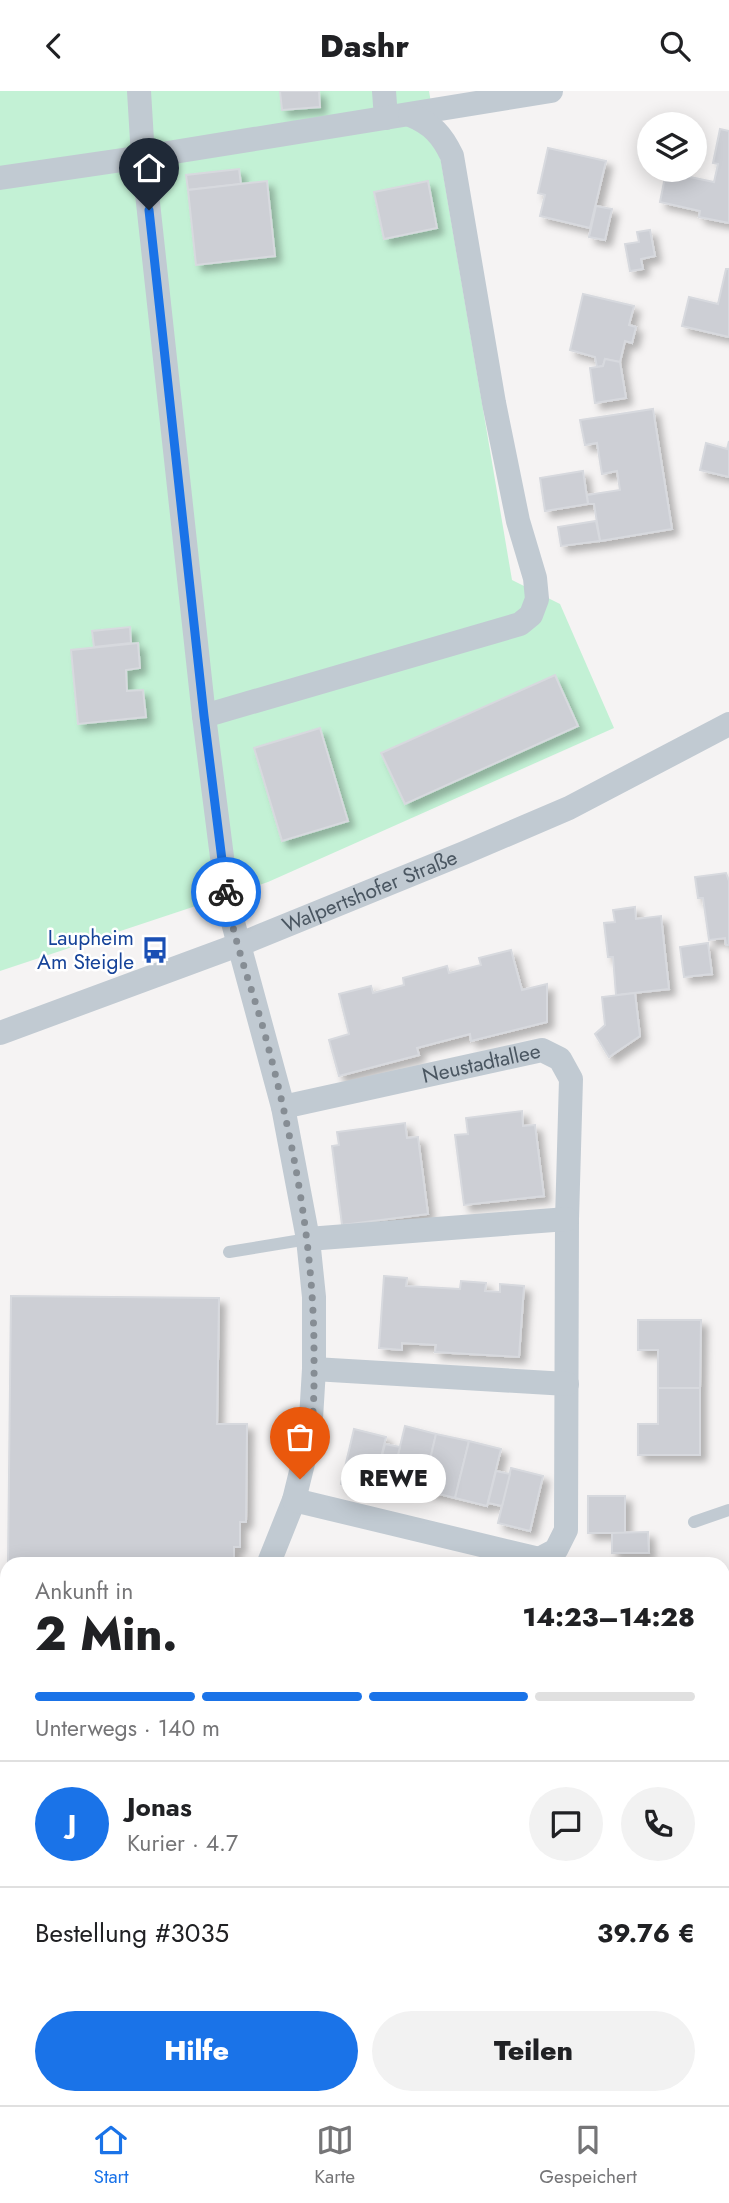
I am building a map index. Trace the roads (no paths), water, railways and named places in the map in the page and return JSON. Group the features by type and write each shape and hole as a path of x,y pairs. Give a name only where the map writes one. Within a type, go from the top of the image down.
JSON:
{"street":[{"path":"139,91 143,157 204,716 228,904 264,1030 282,1107 308,1239 314,1297 310,1435 294,1500 271,1557"},
{"path":"384,91 398,116"},
{"path":"0,178 551,91"},
{"path":"204,716 520,624 531,615 537,599 535,578 518,521 494,403 452,156 442,135 426,121 398,116"},
{"name":"Walpertshofer Straße","path":"0,1033 238,945 569,809 729,724"},
{"name":"Neustadtallee","path":"282,1107 541,1050 561,1059 571,1079 567,1219 566,1530 556,1550 543,1557"},
{"path":"308,1239 567,1219"},
{"path":"314,1369 567,1384"},
{"name":"Neustadtallee","path":"294,1500 531,1557"}],"lane":[{"path":"229,1252 308,1239"},
{"path":"694,1522 729,1510"}],"place":[{"name":"Laupheim Am Steigle","path":"155,950"},
{"name":"REWE","path":"300,1479"}]}
